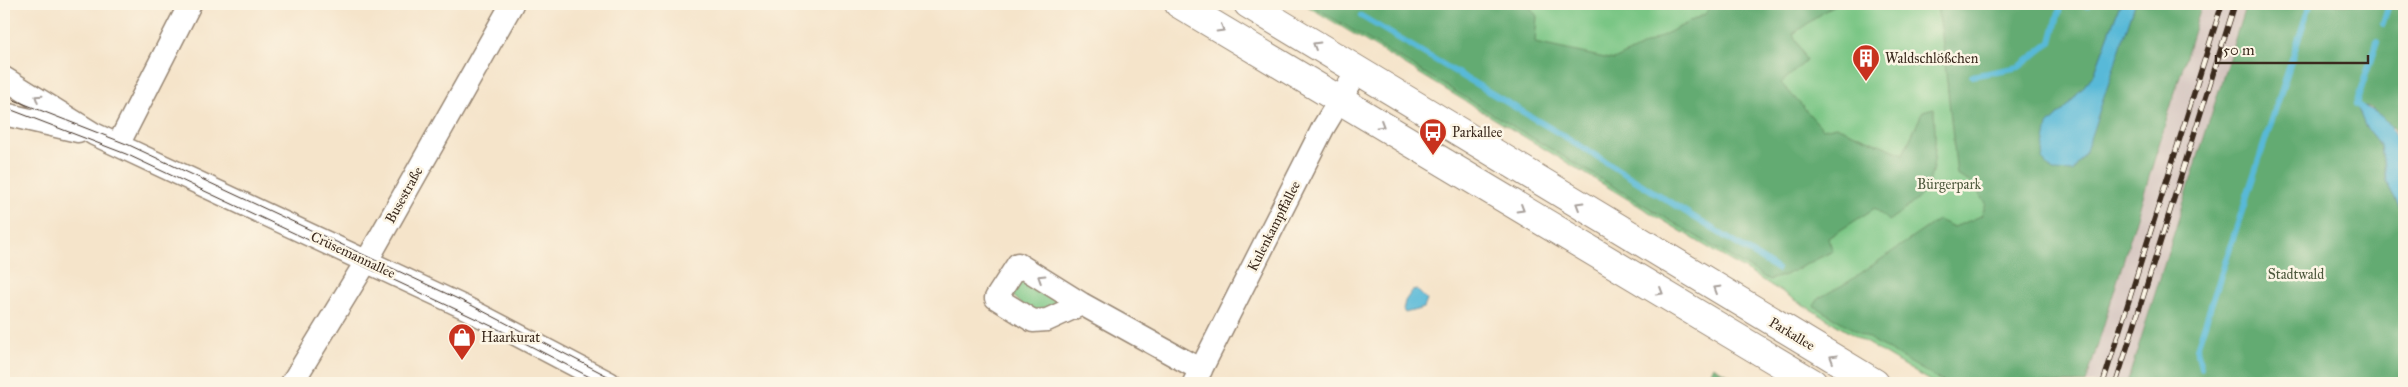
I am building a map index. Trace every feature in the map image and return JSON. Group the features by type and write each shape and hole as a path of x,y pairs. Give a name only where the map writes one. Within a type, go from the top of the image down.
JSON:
{"main road":[{"path":"1179,4 1813,383"},
{"name":"Parkallee","path":"1248,4 1875,383"}],"street":[{"path":"118,144 190,4"},
{"name":"Busestraße","path":"292,383 366,262 512,4"},
{"name":"Kulenkampffallee","path":"1197,377 1340,100 1358,70"},
{"name":"Crüsemannallee","path":"4,78 94,134 466,308 609,383"},
{"name":"Crüsemannallee","path":"4,114 94,134"},
{"path":"1082,304 1197,377"}],"shaded area":[{"path":"2202,4 2246,4 2127,383 2086,383"}],"green space":[{"name":"Bürgerpark","path":"1304,4 2192,4 2075,383 1933,383"},
{"path":"1309,4 1527,4 1537,16 1535,43 1614,60 1705,14 1713,4 1835,4 1793,34 1806,61 1781,83 1823,129 1836,126 1903,154 1923,111 1934,108 1935,149 1930,179 1919,198 1888,221 1875,208 1828,238 1833,251 1785,275 1769,280"},
{"path":"1936,4 2120,4 2094,74 2066,108 2048,125 2104,95 2135,4 2202,4 2086,383 1945,383 1814,306 1819,298 1848,282 1938,220 1954,227 1981,216 1986,203 1971,183 1957,175 1941,27"},
{"name":"Stadtwald","path":"2246,4 2404,4 2404,148 2399,133 2370,107 2357,105 2366,128 2381,146 2386,181 2404,217 2404,383 2127,383"},
{"path":"1022,278 1064,300 1043,312 1029,309 1020,303 1011,291"},
{"path":"1713,366 1743,383 1704,383"}],"water":[{"path":"2120,4 2135,4 2086,151 2073,172 2053,171 2042,159 2048,125 2066,108 2094,74"},
{"path":"2356,104 2373,111 2385,120 2394,133 2400,147 2404,181 2404,217 2386,181 2381,146 2366,128"},
{"path":"1417,290 1427,300 1424,308 1405,313 1403,310 1405,301 1412,291"}],"waterway":[{"path":"1972,76 2019,67 2051,42 2061,4"},
{"path":"2078,4 2088,6"},
{"path":"2201,368 2197,348 2310,4"},
{"path":"2383,24 2389,4"},
{"path":"1361,16 1577,144 1777,269"},
{"path":"2363,109 2356,104 2377,41"},
{"path":"2211,382 2215,383"}],"tram line":[{"path":"4,96 129,145 473,306 621,383"},
{"path":"4,107 126,154 502,331 601,383"}],"railway":[{"path":"2103,383 2222,4"},
{"path":"2116,383 2235,4"}],"place":[{"name":"Waldschlößchen","path":"1866,82"},
{"name":"Parkallee","path":"1433,156"},
{"name":"Haarkurat","path":"462,361"}]}
